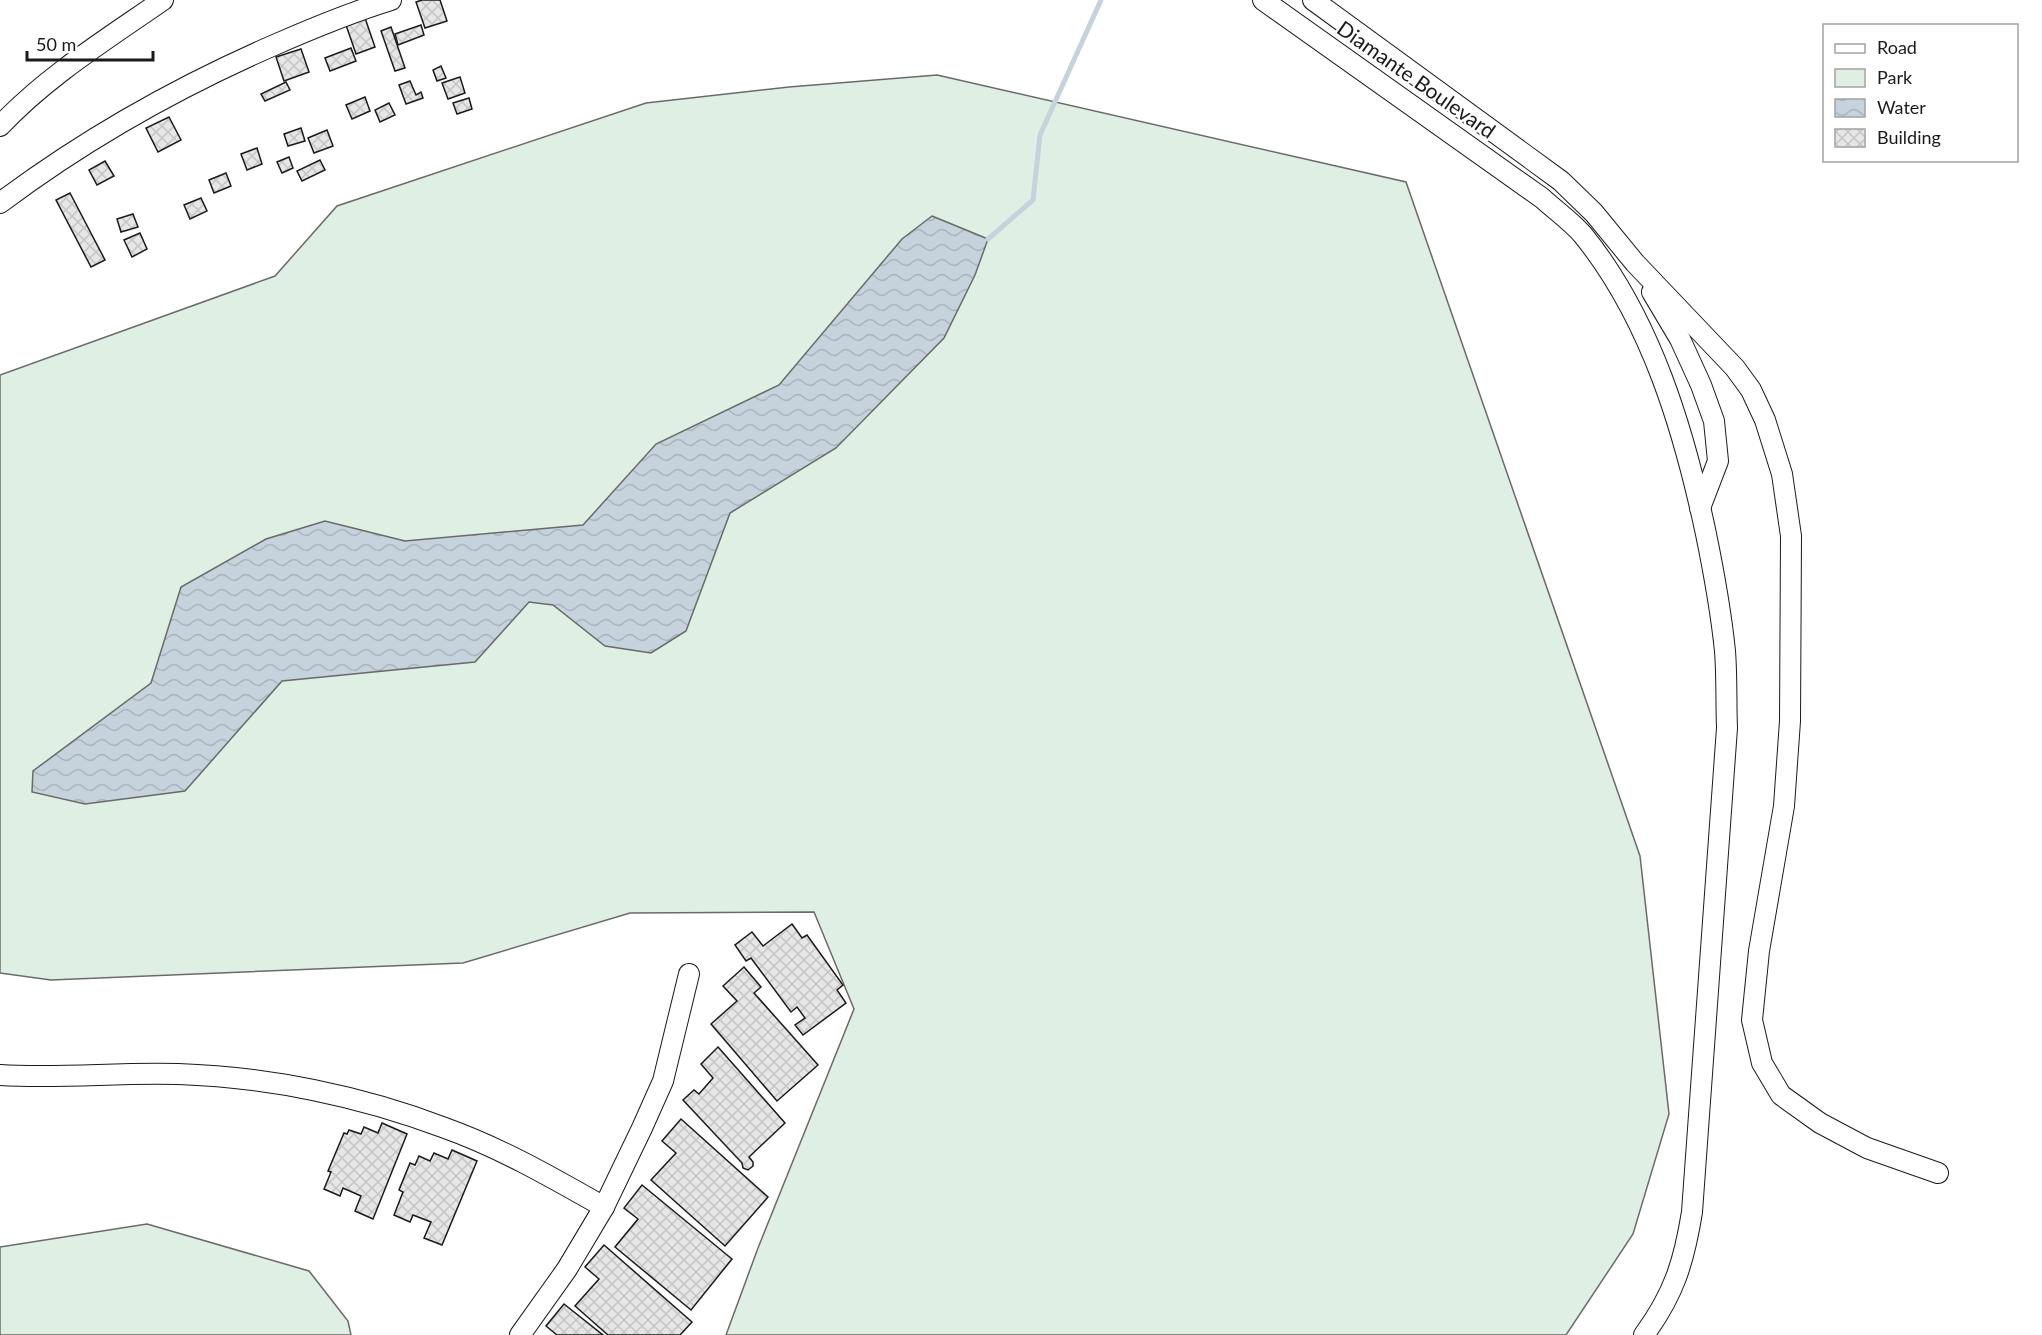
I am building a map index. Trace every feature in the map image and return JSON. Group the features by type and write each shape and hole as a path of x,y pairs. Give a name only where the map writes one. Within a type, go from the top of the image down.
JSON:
{"street":[{"path":"0,126 34,94 83,56 163,0"},
{"path":"0,203 134,115 216,70 346,14 391,0"},
{"name":"Diamante Boulevard","path":"1263,0 1542,198 1581,233 1612,274 1642,332 1687,451 1715,577 1725,652 1727,728 1692,1212 1678,1276 1660,1313 1644,1335"},
{"path":"1313,0 1561,181 1594,213 1635,263 1735,368 1751,390 1774,443 1787,500 1791,536 1790,721 1784,806 1759,951 1752,1020 1762,1064 1781,1095 1820,1124 1867,1148 1938,1173"},
{"path":"1635,263 1680,339 1714,421 1718,461 1700,508"},
{"path":"520,1335 567,1269 604,1207 663,1081 689,974"},
{"path":"0,1075 179,1074 263,1082 324,1092 447,1128 540,1170 604,1207"}],"green space":[{"path":"937,75 1406,182 1640,856 1669,1114 1633,1234 1566,1335 726,1335 758,1248 854,1009 814,912 630,913 463,963 51,980 0,973 0,375 275,276 337,206 646,103 789,87"},
{"path":"147,1224 309,1271 348,1321 351,1335 0,1335 0,1247"}],"water":[{"path":"932,216 988,239 975,275 944,338 836,448 730,513 686,631 651,653 605,646 553,605 529,602 475,662 282,681 185,791 85,804 32,792 33,771 151,683 181,587 266,539 325,521 405,541 583,525 656,444 779,385 902,239"}],"building":[{"path":"440,0 447,21 425,28 416,2"},
{"path":"365,18 375,47 356,54 346,25"},
{"path":"421,25 424,35 398,45 395,34"},
{"path":"391,27 405,68 395,71 381,31"},
{"path":"351,48 356,61 330,71 325,58"},
{"path":"301,49 309,72 284,81 276,57"},
{"path":"441,66 446,78 437,81 433,70"},
{"path":"460,77 465,93 448,99 442,83"},
{"path":"410,81 416,95 421,92 423,98 406,104 399,85"},
{"path":"286,82 290,90 265,101 261,94"},
{"path":"365,97 370,111 352,119 346,105"},
{"path":"469,98 472,109 457,114 453,103"},
{"path":"389,103 395,115 380,122 375,110"},
{"path":"169,117 181,140 158,152 146,128"},
{"path":"301,128 305,141 288,146 284,134"},
{"path":"327,130 333,146 314,153 308,138"},
{"path":"257,148 262,164 247,170 241,154"},
{"path":"289,157 293,168 282,173 277,162"},
{"path":"320,160 325,170 302,181 297,171"},
{"path":"105,161 114,176 97,185 89,170"},
{"path":"226,173 231,186 214,193 209,180"},
{"path":"70,193 105,260 91,267 56,200"},
{"path":"201,198 207,211 190,219 184,205"},
{"path":"133,214 138,227 121,232 117,219"},
{"path":"140,233 147,249 132,257 124,240"},
{"path":"792,924 802,938 807,935 843,985 837,990 846,1003 803,1035 795,1025 805,1018 797,1007 791,1012 751,958 746,961 735,945 752,932 763,946"},
{"path":"744,967 761,987 754,993 818,1065 777,1101 711,1024 737,1001 723,986"},
{"path":"718,1047 785,1123 749,1157 753,1166 748,1170 743,1168 742,1163 683,1100 694,1090 699,1094 713,1078 701,1064"},
{"path":"681,1119 768,1197 725,1246 651,1180 676,1153 662,1141"},
{"path":"382,1123 407,1134 373,1219 355,1211 361,1196 343,1188 340,1196 324,1189 331,1172 328,1171 344,1133 347,1134 349,1130 361,1134 364,1127 378,1133"},
{"path":"452,1150 477,1161 442,1245 424,1238 431,1222 413,1215 410,1222 394,1215 403,1192 399,1190 410,1163 415,1165 419,1156 430,1161 434,1153 448,1159"},
{"path":"642,1185 732,1259 691,1310 615,1247 638,1219 624,1208"},
{"path":"604,1245 692,1322 680,1335 608,1335 575,1306 599,1279 585,1267"},
{"path":"564,1304 603,1335 557,1335 546,1326"}],"waterway":[{"path":"988,239 1033,200 1040,135 1101,0"}]}
